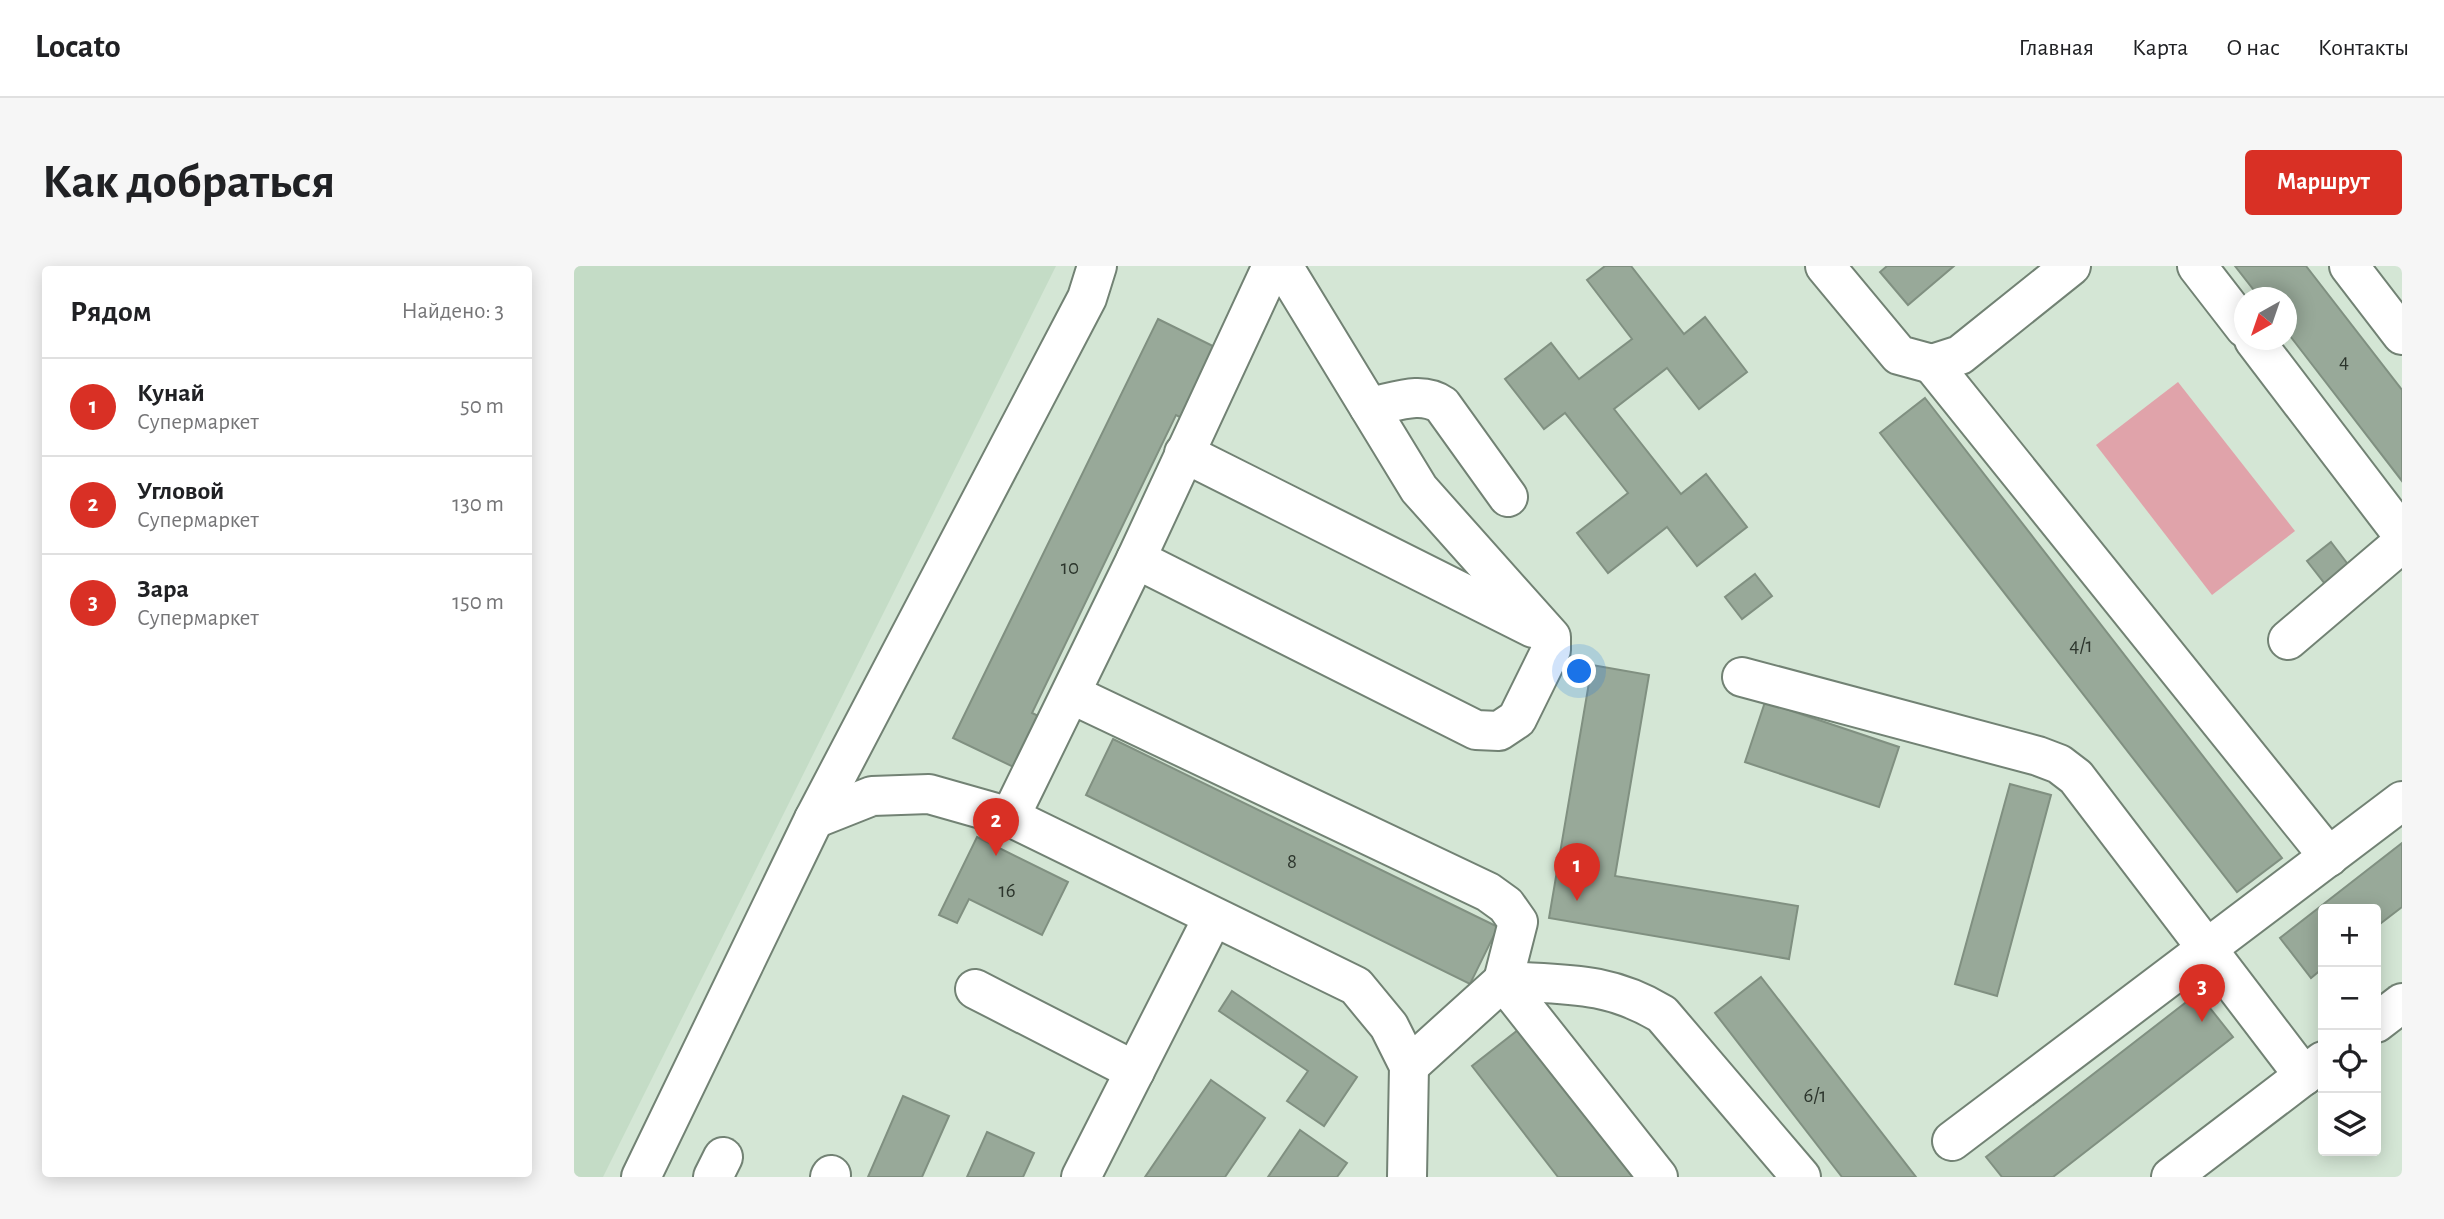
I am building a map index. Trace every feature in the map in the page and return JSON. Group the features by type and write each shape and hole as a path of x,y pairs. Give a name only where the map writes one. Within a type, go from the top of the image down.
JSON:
{"lane":[{"path":"641,1177 814,819 1087,298 1097,266"},
{"path":"1010,817 1072,694 1272,266"},
{"path":"1136,559 1476,730 1499,731 1517,719 1551,650 1551,637 1419,489 1283,266"},
{"path":"1825,266 1899,355 1932,364 1960,355 2071,266"},
{"path":"2197,266 2234,314"},
{"path":"2349,266 2402,335"},
{"path":"2262,350 2402,534"},
{"path":"1932,364 2329,857"},
{"path":"1369,407 1423,396 1433,399 1442,405 1508,497"},
{"path":"1184,453 1551,637"},
{"path":"2288,640 2402,543"},
{"path":"1742,677 2038,756 2059,764 2076,777 2206,946 2314,1069 2171,1177"},
{"path":"1072,694 1488,892 1506,905 1518,922 1503,981 1409,1066"},
{"path":"814,819 872,796 929,794 1010,817 1212,919 1356,986 1390,1026 1409,1066 1407,1177"},
{"path":"1952,1141 2206,946 2402,801"},
{"path":"1081,1177 1212,919"},
{"path":"1503,981 1658,1177"},
{"path":"1503,981 1590,986 1634,997 1662,1014 1801,1177"},
{"path":"975,989 1135,1071"},
{"path":"2381,1019 2402,1003"}],"shaded area":[{"path":"574,266 1056,266 603,1177 574,1177"},
{"path":"2178,382 2295,531 2212,595 2096,445"}],"building":[{"path":"1605,266 1631,266 1684,334 1705,317 1747,372 1699,409 1667,368 1614,409 1681,494 1706,474 1747,527 1697,566 1667,527 1608,573 1577,533 1628,493 1565,413 1544,429 1505,379 1551,343 1579,379 1632,339 1587,280"},
{"path":"1887,266 1954,266 1908,305 1880,272"},
{"path":"2235,266 2306,266 2402,390 2402,481 2297,345 2297,287 2251,287"},
{"path":"1158,319 1227,353 1190,422 1176,415 1032,713 1047,720 1022,771 953,738"},
{"path":"1925,398 2282,858 2237,892 1880,433"},
{"path":"2331,542 2353,571 2329,589 2307,561"},
{"path":"1755,574 1772,596 1742,619 1725,597"},
{"path":"1592,665 1649,675 1615,876 1798,906 1789,959 1549,918"},
{"path":"1765,702 1899,747 1879,807 1745,762"},
{"path":"1113,739 1498,927 1470,984 1086,795"},
{"path":"2010,784 2051,795 1997,996 1955,984"},
{"path":"977,837 1068,882 1042,935 969,899 957,923 939,915"},
{"path":"2402,843 2402,907 2381,923 2381,904 2324,904"},
{"path":"2318,908 2318,972 2311,978 2280,938"},
{"path":"1761,977 1916,1177 1842,1177 1715,1013"},
{"path":"1232,991 1357,1077 1324,1126 1287,1101 1308,1071 1219,1011"},
{"path":"2198,993 2233,1037 2053,1177 2002,1177 1986,1157"},
{"path":"1518,1030 1633,1177 1558,1177 1472,1066"},
{"path":"1211,1080 1265,1118 1225,1177 1145,1177"},
{"path":"903,1096 949,1116 922,1177 868,1177"},
{"path":"1300,1130 1347,1163 1337,1177 1268,1177"},
{"path":"987,1132 1034,1153 1023,1177 967,1177"}],"place":[{"name":"Угловой","path":"996,856"},
{"name":"Кунай","path":"1577,901"},
{"name":"Зара","path":"2202,1022"}]}
